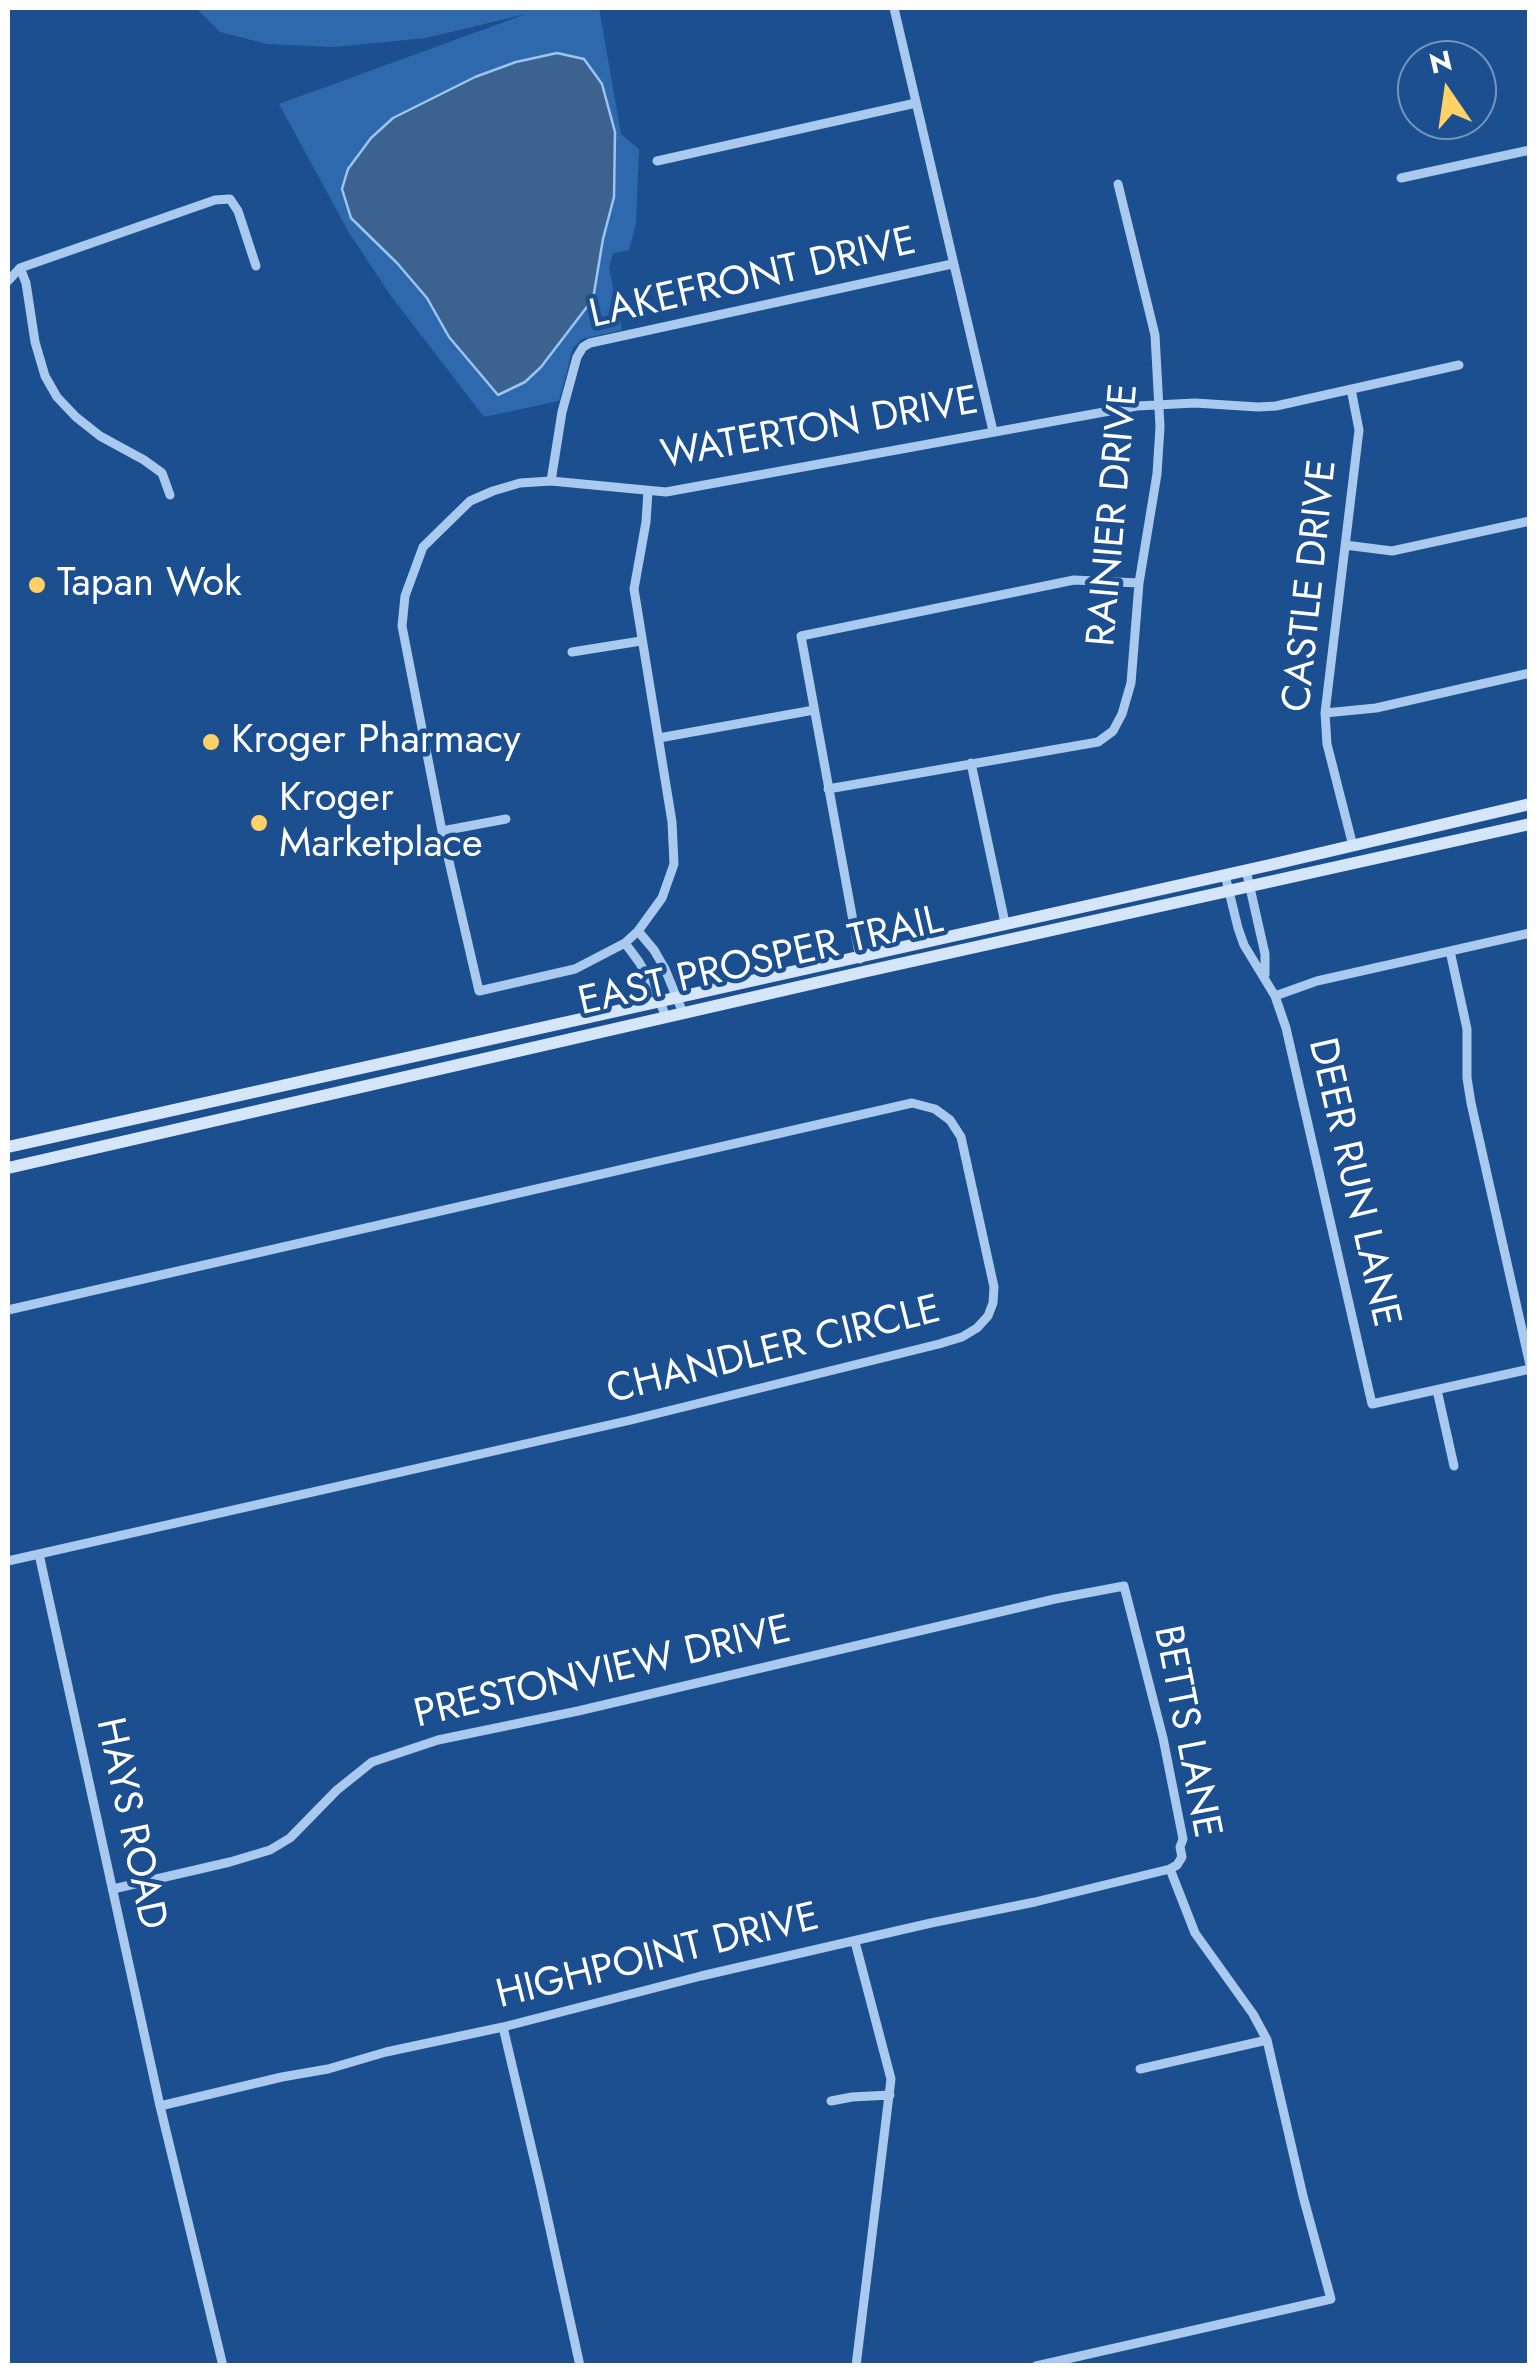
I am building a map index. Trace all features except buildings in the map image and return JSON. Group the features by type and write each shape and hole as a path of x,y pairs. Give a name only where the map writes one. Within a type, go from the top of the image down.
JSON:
{"main road":[{"name":"EAST PROSPER TRAIL","path":"8,1147 1530,804"},
{"name":"EAST PROSPER TRAIL","path":"8,1168 1530,824"},
{"path":"221,1099 224,1119"}],"street":[{"path":"894,8 993,431"},
{"path":"657,161 916,104"},
{"path":"1402,178 1530,150"},
{"name":"RAINIER DRIVE","path":"970,764 1098,742 1113,732 1130,683 1138,582 1157,474 1160,404 1155,335 1118,184"},
{"path":"8,281 20,268 215,200 230,199 238,211 256,266"},
{"name":"LAKEFRONT DRIVE","path":"551,482 562,412 577,357 590,343 952,264"},
{"path":"8,266 20,268"},
{"path":"20,268 45,376 57,397 100,436 162,474 170,495"},
{"name":"WATERTON DRIVE","path":"624,943 575,969 479,991 442,831 402,626 405,596 423,547 470,502 520,483 666,492 1160,404 1258,408 1292,403 1459,365"},
{"name":"CASTLE DRIVE","path":"1351,389 1358,430 1325,713 1327,744 1353,846"},
{"path":"648,491 634,589 672,822 674,864 662,898 624,943 640,962 666,1017"},
{"path":"1345,545 1392,552 1530,521"},
{"path":"863,972 801,636 1074,580 1138,582"},
{"path":"572,652 641,640"},
{"path":"1325,713 1376,708 1530,673"},
{"path":"659,738 814,710"},
{"path":"828,788 970,764 1005,922"},
{"path":"442,831 506,818"},
{"name":"DEER RUN LANE","path":"1246,870 1265,954 1265,978"},
{"name":"DEER RUN LANE","path":"1225,875 1244,945 1275,996 1296,1066 1372,1404 1437,1390"},
{"path":"638,930 654,950 683,1014"},
{"path":"1275,996 1317,982 1530,933"},
{"path":"1450,952 1467,1029 1471,1103 1530,1367 1437,1390 1454,1466"},
{"name":"CHANDLER CIRCLE","path":"8,1310 912,1103 936,1110 950,1120 960,1137 994,1287 988,1316 962,1338 631,1420 8,1561"},
{"name":"HAYS ROAD","path":"39,1554 160,2106 223,2366"},
{"name":"PRESTONVIEW DRIVE","path":"113,1889 270,1850 290,1838 337,1790 372,1762 438,1740 1055,1599 1124,1586 1128,1602"},
{"name":"BETTS LANE","path":"1128,1602 1163,1738 1183,1839 1182,1857 1170,1869"},
{"path":"1036,2366 1331,2299 1267,2040 1196,1933 1170,1869"},
{"name":"HIGHPOINT DRIVE","path":"160,2106 1170,1869"},
{"path":"855,1942 891,2078 856,2366"},
{"path":"503,2027 580,2366"},
{"path":"1140,2069 1267,2040"},
{"path":"832,2101 890,2096"}],"shaded area":[{"path":"196,8 599,8 621,134 639,149 636,224 629,250 613,253 609,268 622,330 582,339 573,348 559,401 484,417 391,296 348,231 279,104 526,14 426,38 334,47 267,44 220,32"},
{"path":"557,53 584,59 602,84 615,132 614,197 593,299 541,367 525,382 498,395 449,337 427,298 351,218 342,189 348,169 371,138 393,118 475,77"}],"place":[{"name":"Tapan Wok","path":"37,585"},
{"name":"Kroger Pharmacy","path":"211,742"},
{"name":"Kroger Marketplace","path":"259,823"}]}
